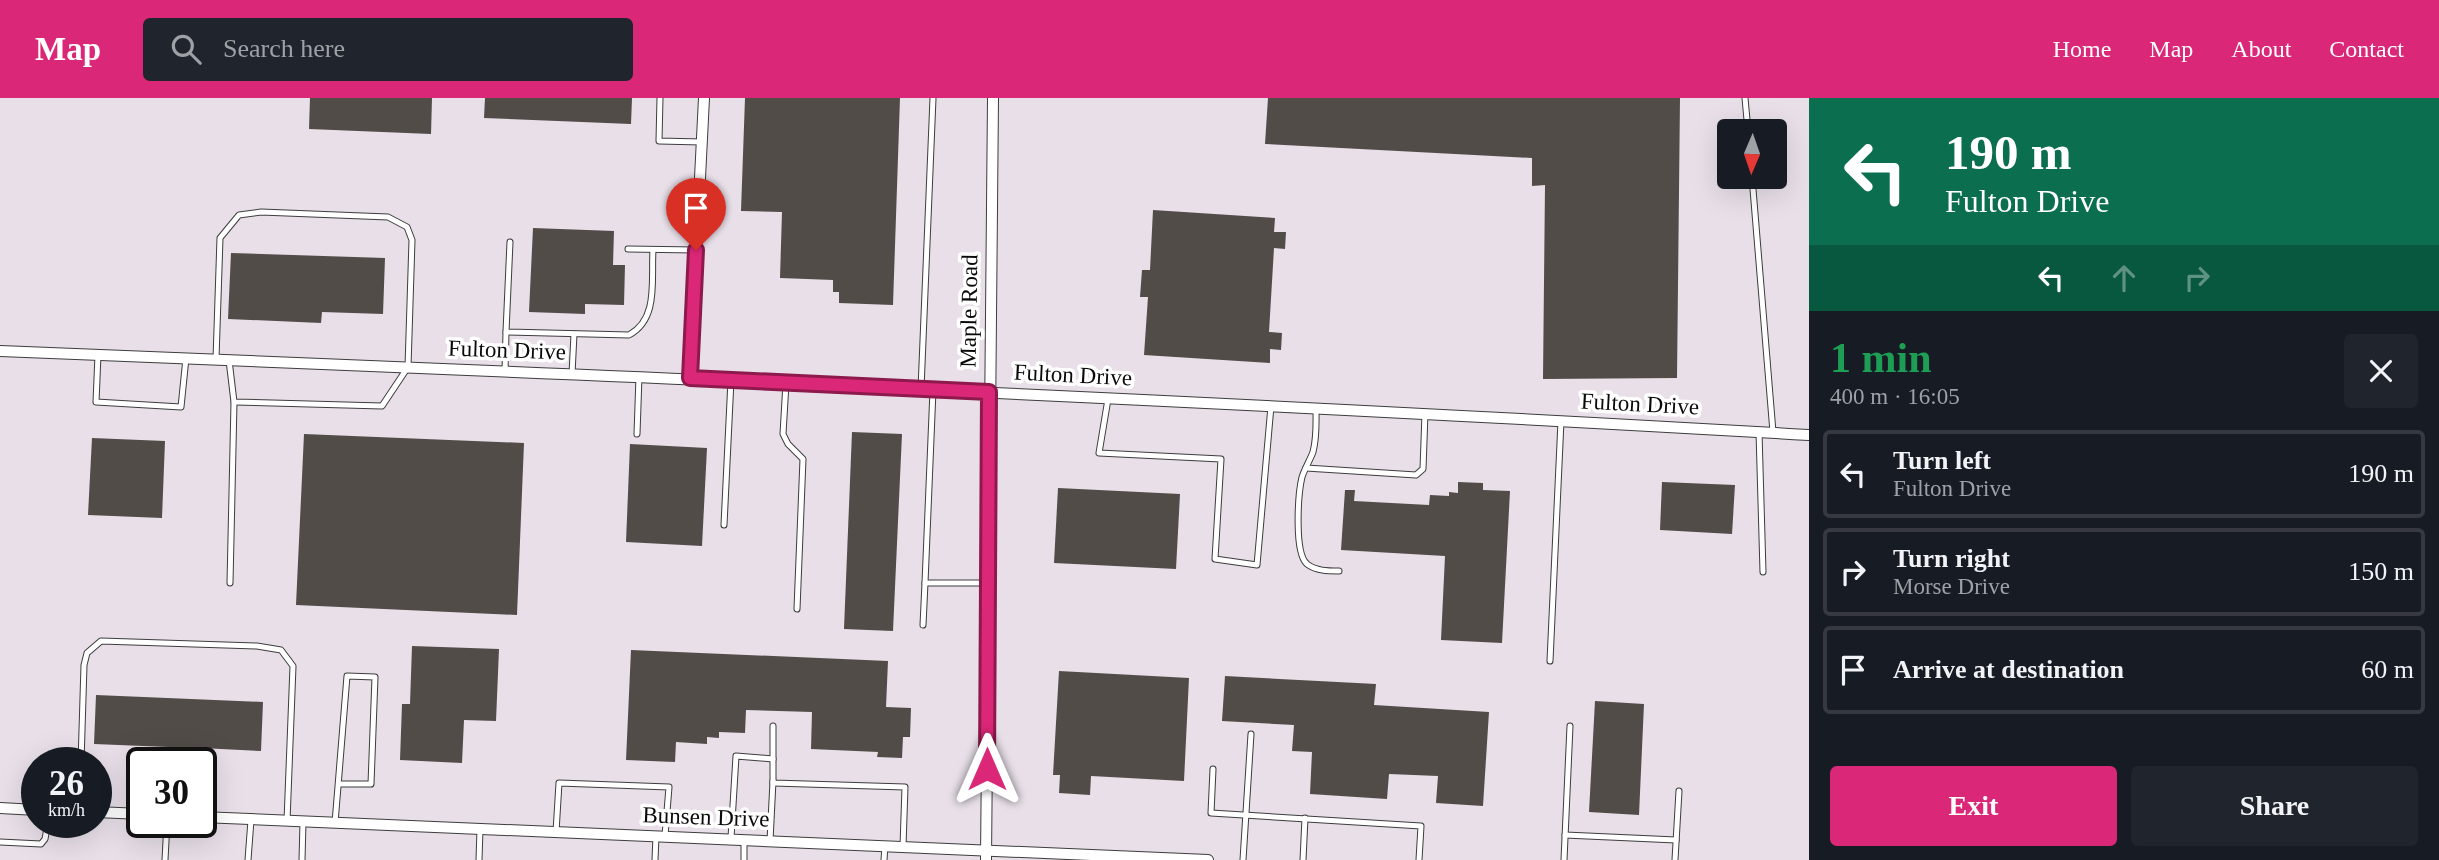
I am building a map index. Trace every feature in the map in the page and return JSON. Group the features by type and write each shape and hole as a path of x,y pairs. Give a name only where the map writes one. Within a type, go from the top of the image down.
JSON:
{"street":[{"path":"690,378 704,98"},
{"name":"Maple Road","path":"986,854 993,98"},
{"name":"Fulton Drive","path":"0,351 690,378 1425,413 1809,435"},
{"path":"0,808 21,809"},
{"name":"Bunsen Drive","path":"217,818 885,845 986,854 1208,860"}],"lane":[{"path":"660,98 659,141 702,142"},
{"path":"923,625 933,98"},
{"path":"1745,98 1747,119"},
{"path":"1753,189 1773,432"},
{"path":"216,359 220,238 239,215 261,212 388,217 407,227 412,240 408,367 382,406 234,402"},
{"path":"505,371 510,242"},
{"path":"628,249 696,250"},
{"path":"506,332 629,335 640,329 650,309 653,250"},
{"path":"572,374 574,334"},
{"path":"98,355 96,402 181,407 186,358"},
{"path":"229,360 234,402 230,583"},
{"path":"637,434 639,376"},
{"path":"724,525 731,380"},
{"path":"786,383 783,434 788,444 803,459 797,609"},
{"path":"1108,398 1098,453 1221,459 1215,559 1257,565 1271,406"},
{"path":"1316,408 1313,451 1302,478 1299,541 1302,558 1309,565 1324,571 1339,571"},
{"path":"1306,468 1416,475 1423,469 1425,413"},
{"path":"1550,661 1561,421"},
{"path":"1759,432 1763,572"},
{"path":"925,583 988,583"},
{"path":"81,747 84,665 87,653 101,641 257,646 281,650 293,666 287,821"},
{"path":"335,823 347,676 375,677 371,784 339,784"},
{"path":"770,841 774,726"},
{"path":"1564,860 1570,726"},
{"path":"1243,860 1251,733"},
{"path":"731,839 736,757 773,759"},
{"path":"1213,769 1212,813 1421,826 1419,860"},
{"path":"773,780 773,783 905,787 903,846"},
{"path":"556,832 559,783 669,787 655,860"},
{"path":"1675,860 1679,791"},
{"path":"1303,860 1305,818"},
{"path":"248,860 251,820"},
{"path":"302,860 303,822"},
{"path":"479,860 480,829"},
{"path":"1565,835 1676,840"},
{"path":"0,842 41,844 46,838"},
{"path":"165,860 166,838"},
{"path":"744,839 744,860"},
{"path":"884,860 885,845"}],"shaded area":[{"path":"0,98 1809,98 1809,860 0,860"}],"building":[{"path":"310,98 432,98 431,134 309,129"},
{"path":"485,98 632,98 631,124 484,118"},
{"path":"745,98 900,98 893,305 839,303 839,292 833,292 833,280 780,278 782,212 741,211"},
{"path":"1268,98 1680,98 1677,378 1543,379 1545,185 1532,186 1532,158 1265,144"},
{"path":"1153,210 1275,218 1274,232 1286,232 1285,249 1274,248 1269,332 1282,333 1281,350 1270,349 1270,363 1144,355 1148,297 1140,297 1142,270 1150,270"},
{"path":"533,228 614,231 613,265 625,265 624,305 585,304 585,314 529,312"},
{"path":"231,253 385,258 383,314 322,312 321,323 228,319"},
{"path":"852,432 902,434 893,631 844,629"},
{"path":"304,434 524,443 517,615 296,605"},
{"path":"92,438 165,441 162,518 88,515"},
{"path":"630,444 707,448 702,546 626,542"},
{"path":"1458,482 1483,483 1483,490 1510,491 1502,643 1441,640 1445,556 1341,550 1345,490 1355,490 1354,501 1429,505 1430,495 1449,496 1449,492 1458,493"},
{"path":"1662,482 1735,485 1732,534 1660,530"},
{"path":"1058,488 1180,494 1176,569 1054,563"},
{"path":"412,646 499,649 496,721 464,720 462,763 400,760 402,704 410,704"},
{"path":"631,650 888,661 886,707 911,708 910,737 903,737 902,758 877,757 878,752 811,749 812,712 746,710 745,733 719,732 719,738 707,737 707,744 676,742 675,762 626,760"},
{"path":"1059,671 1189,678 1184,781 1091,776 1090,795 1059,793 1060,775 1053,775"},
{"path":"1225,676 1376,684 1374,705 1489,712 1483,806 1436,803 1438,776 1389,774 1387,799 1310,794 1312,752 1292,751 1294,725 1222,721"},
{"path":"96,695 263,702 261,751 217,747 94,744"},
{"path":"1595,701 1644,704 1639,815 1589,812"}],"route":[{"path":"696,250 690,378 989,392 987,769"}]}
